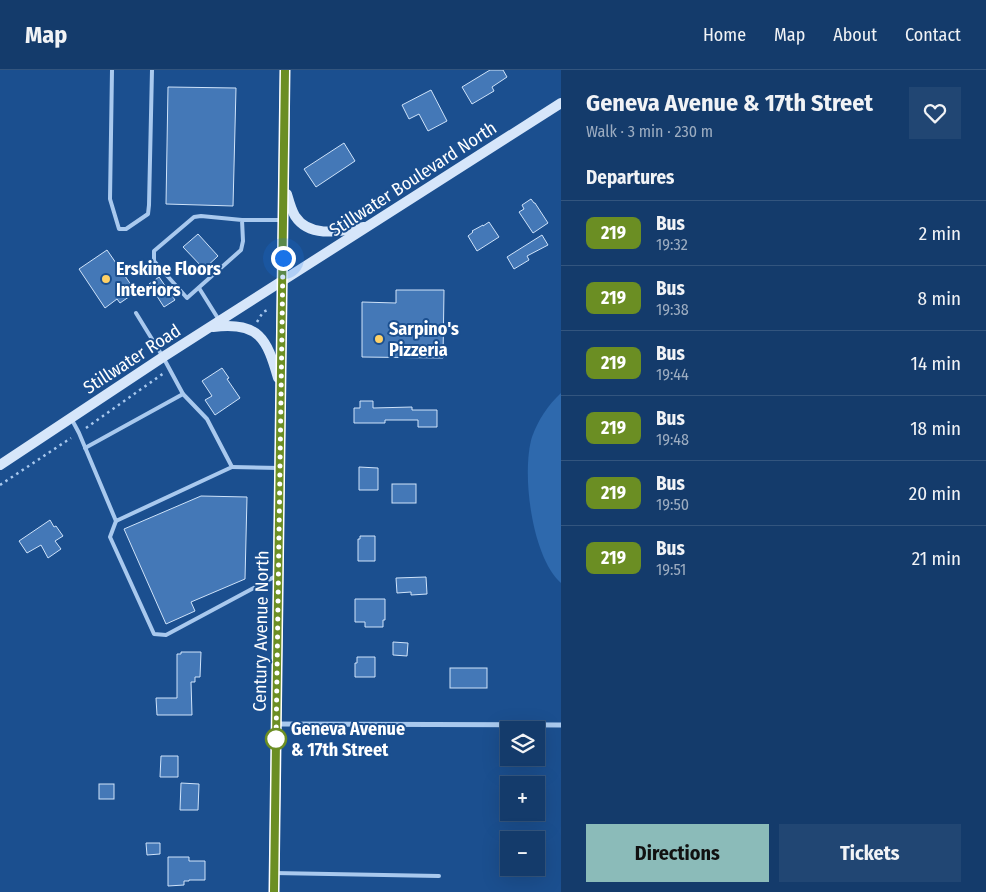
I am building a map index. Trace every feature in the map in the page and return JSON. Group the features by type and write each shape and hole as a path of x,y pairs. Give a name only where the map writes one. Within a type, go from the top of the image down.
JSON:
{"main road":[{"name":"Century Avenue North","path":"274,892 286,70"},
{"name":"Stillwater Boulevard North","path":"283,281 561,103"},
{"path":"284,184 294,214 306,226 325,232 368,227"},
{"name":"Stillwater Road","path":"0,464 283,281"},
{"path":"210,328 238,327 248,329 258,335 270,351 281,389"}],"street":[{"path":"276,724 561,725"}],"lane":[{"path":"112,70 110,199 119,228 126,230 148,214 150,205 152,70"},
{"path":"242,220 243,241 241,250 187,298 154,261 154,251 194,217 284,220"},
{"path":"199,288 220,321"},
{"path":"136,313 164,357 183,394 207,419 232,467"},
{"path":"85,448 183,394"},
{"path":"71,418 116,521 110,537 154,634 166,635 279,574"},
{"path":"116,521 232,467 280,468"},
{"path":"274,872 439,876"}],"shaded area":[{"path":"561,393 561,583 551,571 536,535 529,492 528,471 529,453 534,431 544,413"}],"building":[{"path":"490,70 503,70 507,77 492,87 494,91 472,104 462,87"},
{"path":"168,87 236,88 233,206 166,204"},
{"path":"431,90 447,121 428,131 419,114 409,119 402,105"},
{"path":"344,143 355,161 316,187 304,169"},
{"path":"531,199 548,223 533,233 519,212 524,209 522,205"},
{"path":"489,222 499,237 477,251 468,236 472,231"},
{"path":"198,234 218,256 204,269 183,247"},
{"path":"542,235 548,245 527,256 529,260 514,269 507,257"},
{"name":"Erskine Floors Interiors","path":"107,250 136,292 120,303 117,299 105,308 79,269"},
{"path":"159,277 175,300 164,307 149,284"},
{"path":"396,290 444,290 443,358 362,357 362,302 396,303"},
{"path":"222,368 240,398 215,415 205,400 212,396 202,381"},
{"path":"360,401 373,401 373,408 412,407 412,410 437,410 437,427 418,427 418,420 385,420 385,423 354,423 354,408 360,408"},
{"path":"359,467 378,468 378,490 359,490"},
{"path":"392,484 416,484 416,503 392,503"},
{"path":"201,496 247,497 245,579 191,602 195,611 166,624 124,529"},
{"path":"50,520 63,536 55,541 61,549 48,558 41,545 27,553 19,541"},
{"path":"360,536 375,536 375,561 358,561 358,539 360,539"},
{"path":"426,577 427,594 411,595 411,592 397,593 396,578"},
{"path":"355,599 385,599 383,627 365,627 365,622 355,622"},
{"path":"393,642 408,643 407,656 393,655"},
{"path":"181,652 201,652 200,677 195,677 195,682 191,682 192,715 157,715 156,698 177,698 177,654 181,654"},
{"path":"357,657 375,657 375,677 355,677"},
{"path":"450,668 487,668 487,688 450,688"},
{"path":"161,756 178,756 178,777 160,777"},
{"path":"181,783 199,784 198,810 180,810"},
{"path":"99,784 114,784 114,799 99,799"},
{"path":"146,843 160,843 160,854 147,855"},
{"path":"168,857 189,857 189,861 205,861 205,880 189,880 184,881 184,885 168,886"}],"bus line":[{"name":"219","path":"274,892 285,70"}],"place":[{"name":"Erskine Floors Interiors","path":"106,279"},
{"name":"Sarpino's Pizzeria","path":"379,339"},
{"name":"Geneva Avenue & 17th Street","path":"276,739"}],"route":[{"path":"276,739 276,742 283,258"}]}
